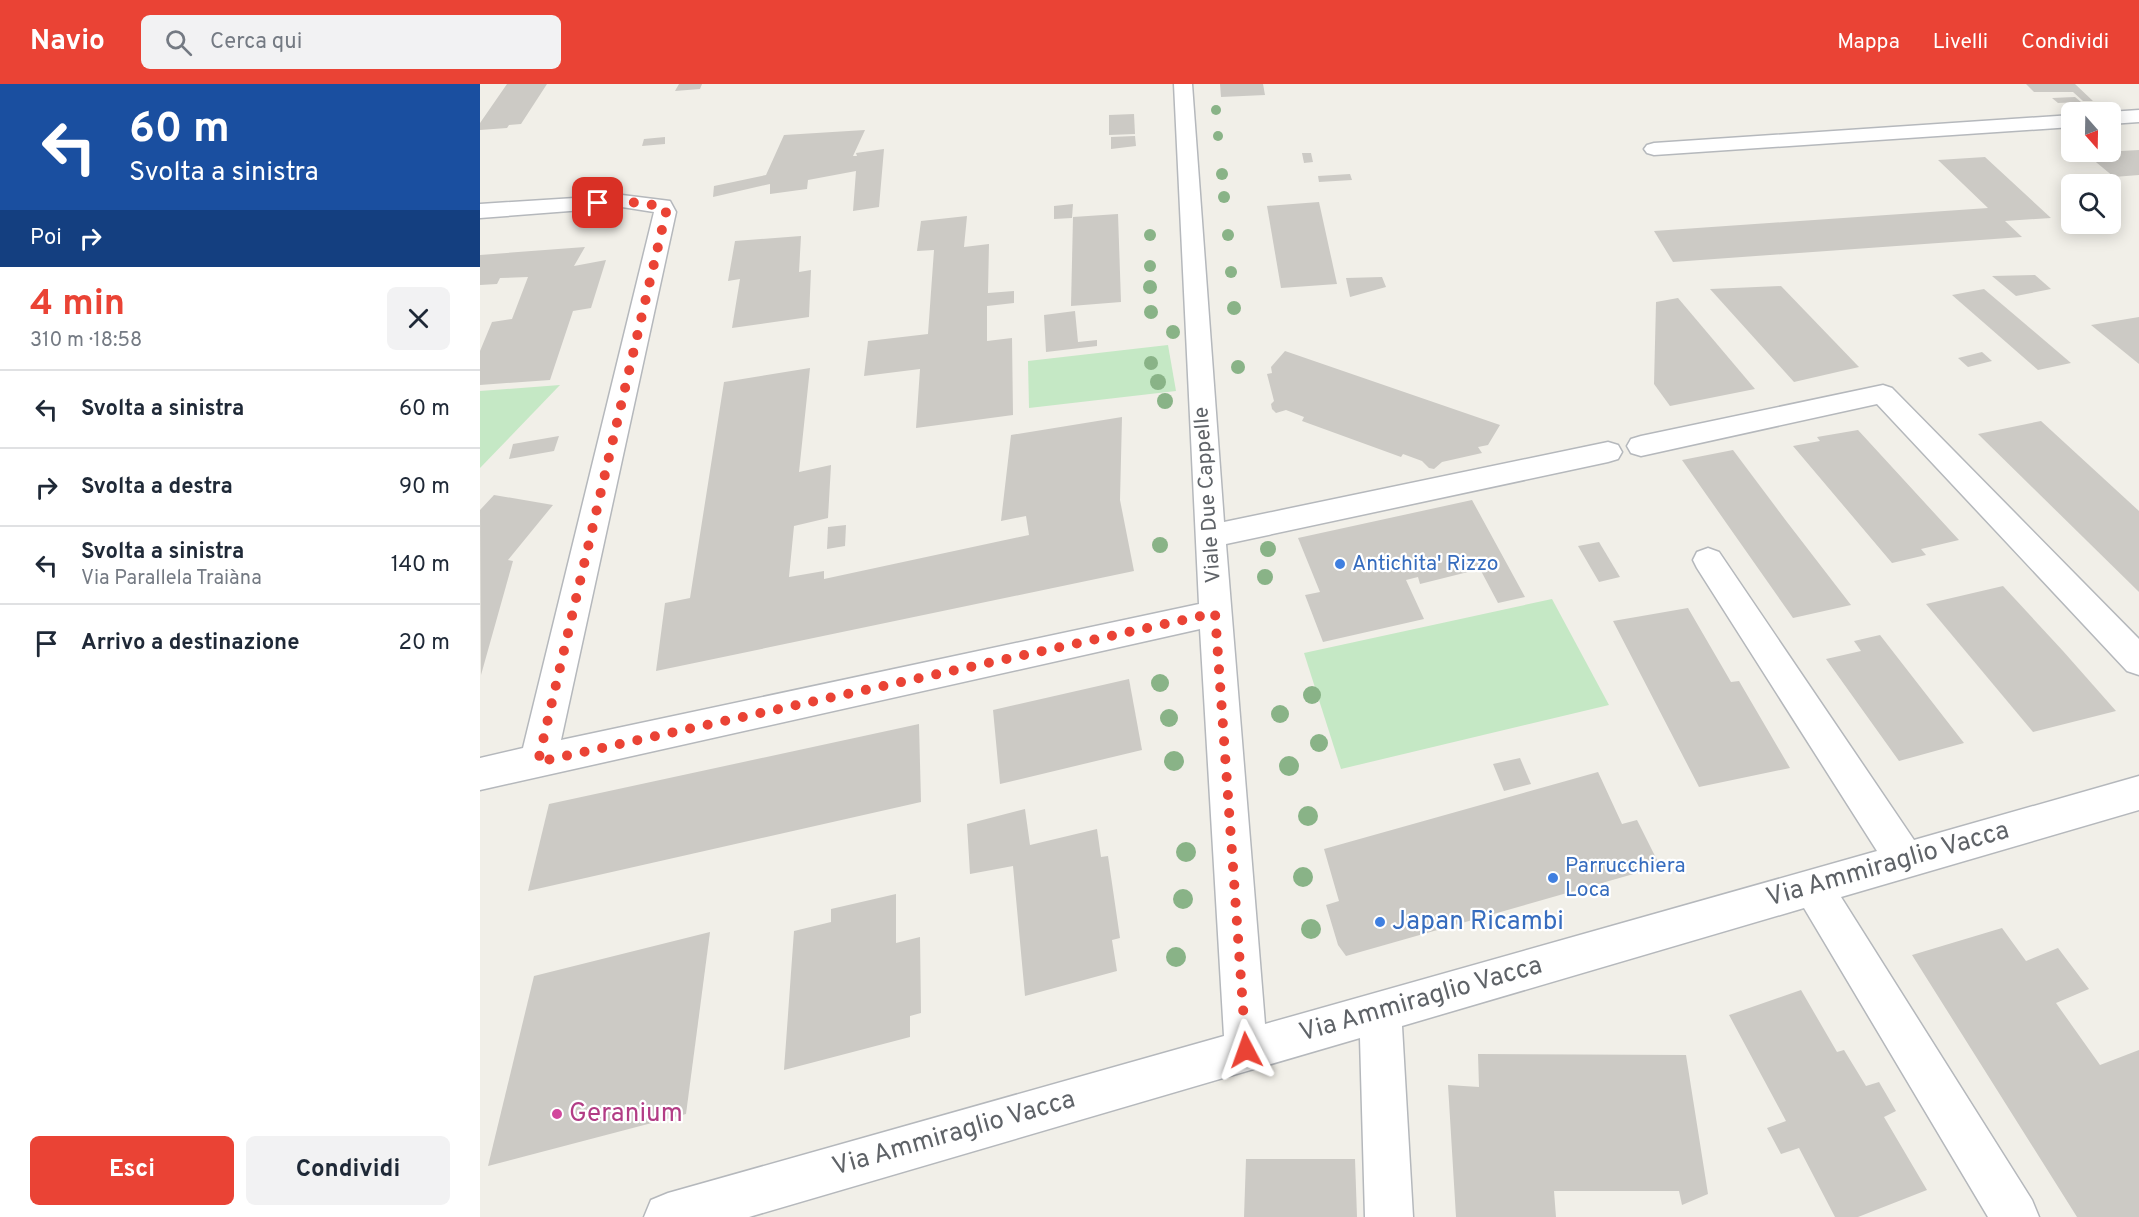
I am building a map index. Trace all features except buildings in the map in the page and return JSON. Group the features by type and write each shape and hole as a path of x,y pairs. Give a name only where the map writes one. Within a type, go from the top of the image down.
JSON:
{"street":[{"name":"Viale Due Cappelle","path":"1183,84 1215,613 1246,1050"},
{"path":"2121,117 2139,116"},
{"path":"1654,149 2061,122"},
{"path":"480,211 622,201 662,206 666,212 538,762"},
{"path":"1641,446 1883,394 2139,661"},
{"path":"1210,536 1608,452"},
{"path":"1708,560 1905,860"},
{"path":"480,774 1215,613"},
{"name":"Via Ammiraglio Vacca","path":"668,1217 2139,793"},
{"path":"1813,887 2015,1217"},
{"path":"1380,1012 1389,1217"}],"green space":[{"path":"1168,345 1176,391 1029,408 1028,361"},
{"path":"560,385 480,468 480,391"},
{"path":"1552,599 1609,705 1341,769 1304,653"}],"place":[{"name":"Antichita' Rizzo","path":"1340,564"},
{"name":"Parrucchiera Loca","path":"1553,878"},
{"name":"Japan Ricambi","path":"1380,922"},
{"name":"Geranium","path":"557,1114"}],"route":[{"path":"598,203 637,202 662,206 666,212 538,762 1215,613 1246,1050"}]}
